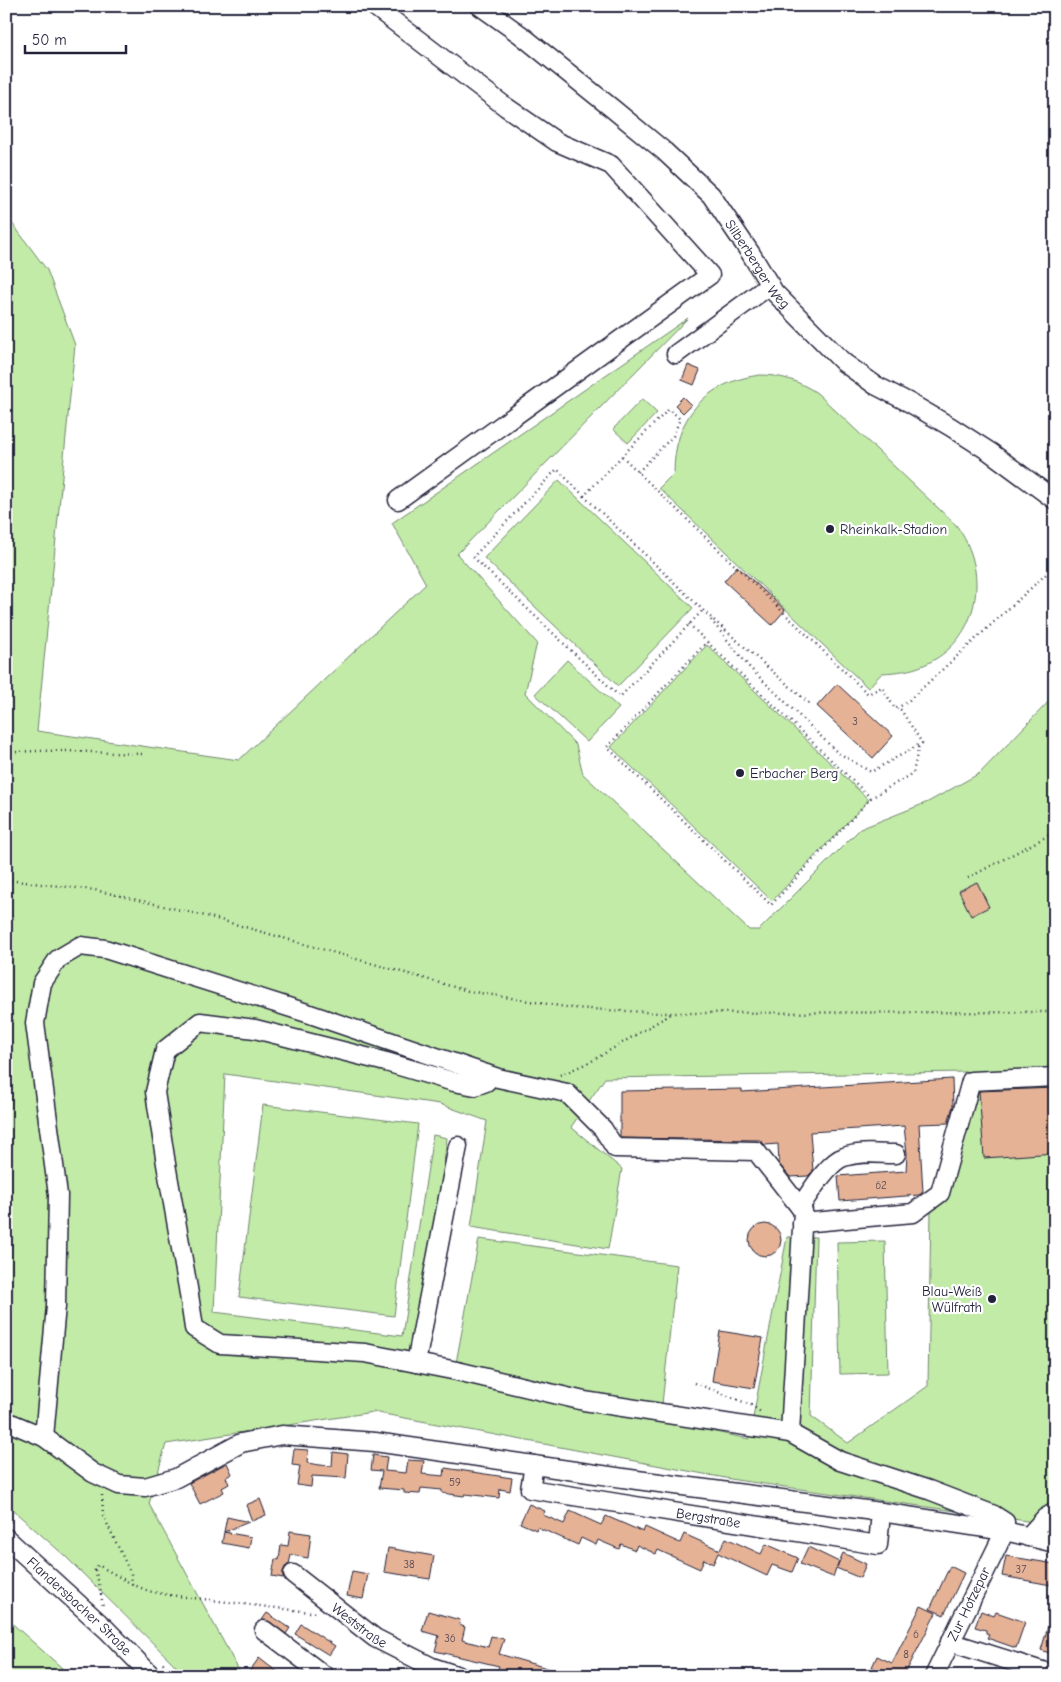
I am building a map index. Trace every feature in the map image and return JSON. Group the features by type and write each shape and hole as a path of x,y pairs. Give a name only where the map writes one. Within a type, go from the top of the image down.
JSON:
{"street":[{"path":"374,6 506,107 557,142 612,164 710,275 398,500"},
{"name":"Silberberger Weg","path":"480,6 521,35 613,109 664,151 711,195 774,292 843,362 875,385 910,403 990,452 1055,500"},
{"path":"676,354 770,286"},
{"path":"44,1437 56,1306 58,1195 35,1023 42,983 58,959 80,946 105,949 324,1019 498,1078 567,1093 603,1129 615,1148 756,1151 801,1215"},
{"path":"486,1074 486,1082 475,1086 255,1029 200,1022 165,1050 155,1092 194,1328 220,1344 365,1352 584,1401 790,1432 840,1461 929,1490 994,1515 1005,1522 1005,1532"},
{"path":"801,1215 913,1214 940,1193 971,1081 1055,1077"},
{"path":"416,1363 458,1146"},
{"path":"790,1432 801,1215 823,1176 838,1160 852,1155 896,1154"},
{"name":"Bergstraße","path":"6,1421 44,1437 93,1473 119,1485 145,1487 176,1478 241,1443 282,1435 375,1442 881,1512 1005,1532 1055,1543"},
{"name":"Bergstraße","path":"534,1465 530,1488 878,1545 881,1512"},
{"path":"1028,1537 1045,1518 1055,1512"},
{"name":"Zur Hotzepar","path":"934,1676 1005,1532"},
{"name":"Flandersbacher Straße","path":"6,1538 107,1630 152,1676"},
{"name":"Weststraße","path":"293,1574 374,1638 429,1671 459,1676"},
{"path":"264,1630 325,1676"},
{"path":"950,1642 1055,1675"}],"path":[{"path":"584,496 669,408 680,419 673,436 638,472"},
{"path":"622,456 868,694 882,687 894,709 901,710 922,742 919,744 913,773 871,798 771,905 608,747 707,642"},
{"path":"704,611 689,624 620,697 473,556 557,469 704,611 811,705"},
{"path":"896,708 906,703 1055,566"},
{"path":"704,611 750,668 837,752 871,772 919,744"},
{"path":"689,624 871,798"},
{"path":"6,753 56,751 94,754 142,754"},
{"path":"968,878 1055,832"},
{"path":"6,880 94,890 210,917 468,991 572,1008 672,1013 1055,1012"},
{"path":"558,1076 590,1062 672,1013"},
{"path":"695,1383 751,1405 766,1416"},
{"path":"93,1473 94,1480 103,1497 103,1514 132,1574 132,1584"},
{"path":"100,1588 95,1570 98,1565 148,1591 345,1616"}],"green space":[{"path":"6,215 47,270 75,345 37,731 239,760 426,584 392,523 688,318 457,554 537,643 525,693 576,745 583,774 749,930 759,930 860,829 928,802 980,773 1055,695 1055,1525 736,1480 373,1412 166,1444 149,1504 242,1676 186,1676 65,1556 6,1504","holes":["965,1072 931,1211 928,1386 848,1443 811,1416 816,1237 787,1237 749,1439 419,1371 447,1138 433,1135 402,1336 214,1312 225,1074 440,1104 487,1121 471,1227 608,1249 622,1169 571,1127 605,1078"]},
{"name":"Rheinkalk-Stadion","path":"760,375 790,380 817,393 956,525 967,543 974,563 976,583 974,603 968,622 958,639 943,654 914,669 882,673 868,688 659,488 674,473 675,453 680,435 696,406 723,386 741,379"},
{"path":"642,399 657,413 628,443 613,429"},
{"path":"559,480 693,608 618,686 484,558"},
{"name":"Erbacher Berg","path":"707,645 869,800 772,901 611,747"},
{"path":"567,660 619,708 587,742 535,694"},
{"path":"263,1105 418,1124 394,1316 239,1297"},
{"path":"479,1239 677,1265 662,1404 558,1389 456,1363"},
{"path":"885,1241 888,1373 840,1374 837,1242"},
{"path":"6,1618 62,1668 62,1676 6,1676"}],"building":[{"path":"688,365 700,370 694,385 682,380"},
{"path":"683,397 691,405 683,413 675,405"},
{"path":"737,566 785,610 772,625 724,581"},
{"path":"837,684 893,736 873,758 817,706"},
{"path":"977,882 989,907 971,916 959,891"},
{"path":"952,1079 953,1106 948,1123 919,1124 923,1192 919,1195 840,1201 838,1176 906,1171 907,1154 904,1126 810,1132 813,1171 808,1176 790,1177 779,1164 778,1144 765,1145 760,1140 621,1138 620,1136 620,1091 742,1089 742,1092"},
{"path":"1055,1088 1055,1153 984,1158 979,1091"},
{"path":"765,1224 777,1228 781,1240 777,1252 765,1256 753,1252 749,1240 753,1228"},
{"path":"720,1331 763,1338 754,1388 712,1381"},
{"path":"294,1449 308,1450 307,1463 320,1465 332,1466 333,1452 348,1454 346,1478 312,1476 311,1487 297,1485 300,1466 292,1465"},
{"path":"373,1455 387,1457 385,1471 406,1473 408,1460 424,1461 422,1474 444,1476 445,1468 512,1478 510,1491 500,1489 499,1498 465,1494 464,1496 442,1493 442,1490 421,1488 420,1494 404,1493 404,1490 379,1488 382,1471 371,1470"},
{"path":"227,1463 232,1474 226,1477 229,1484 222,1488 224,1492 200,1504 189,1483"},
{"path":"260,1499 266,1515 252,1521 246,1505"},
{"path":"529,1504 545,1511 543,1515 564,1524 570,1511 601,1525 606,1516 643,1532 645,1527 680,1543 684,1534 720,1550 726,1538 761,1554 766,1544 798,1558 792,1572 772,1565 767,1576 718,1553 713,1564 704,1559 700,1569 658,1550 656,1554 637,1545 635,1550 621,1544 619,1549 598,1540 596,1545 581,1538 578,1545 537,1527 536,1530 520,1523"},
{"path":"227,1517 249,1522 224,1532"},
{"path":"290,1531 311,1534 308,1558 291,1555 289,1564 283,1572 283,1578 272,1576 275,1559 279,1560 281,1545 288,1546"},
{"path":"224,1532 251,1537 249,1548 222,1543"},
{"path":"808,1547 839,1562 837,1567 843,1553 866,1564 860,1578 836,1568 833,1577 800,1564"},
{"path":"388,1548 434,1556 430,1579 384,1572"},
{"path":"1006,1556 1055,1564 1051,1585 1002,1576"},
{"path":"950,1566 964,1573 944,1615 930,1609"},
{"path":"352,1571 368,1574 363,1599 347,1596"},
{"path":"921,1606 936,1613 904,1676 875,1676 878,1670 872,1667 877,1656 892,1663"},
{"path":"428,1611 460,1620 459,1625 465,1627 462,1640 488,1647 491,1636 504,1639 499,1654 564,1673 564,1676 519,1676 498,1669 499,1666 435,1651 439,1636 422,1631"},
{"path":"981,1611 994,1616 996,1612 1025,1622 1016,1648 987,1638 989,1634 986,1633 986,1630 975,1627"},
{"path":"267,1613 290,1628 286,1634 270,1622 262,1620"},
{"path":"1052,1613 1055,1613 1055,1655 1041,1650"},
{"path":"301,1624 335,1646 329,1655 295,1634"},
{"path":"259,1658 268,1665 283,1676 246,1676"}],"place":[{"name":"Rheinkalk-Stadion","path":"830,529"},
{"name":"Erbacher Berg","path":"740,773"},
{"name":"Blau-Weiß Wülfrath","path":"992,1299"}]}
